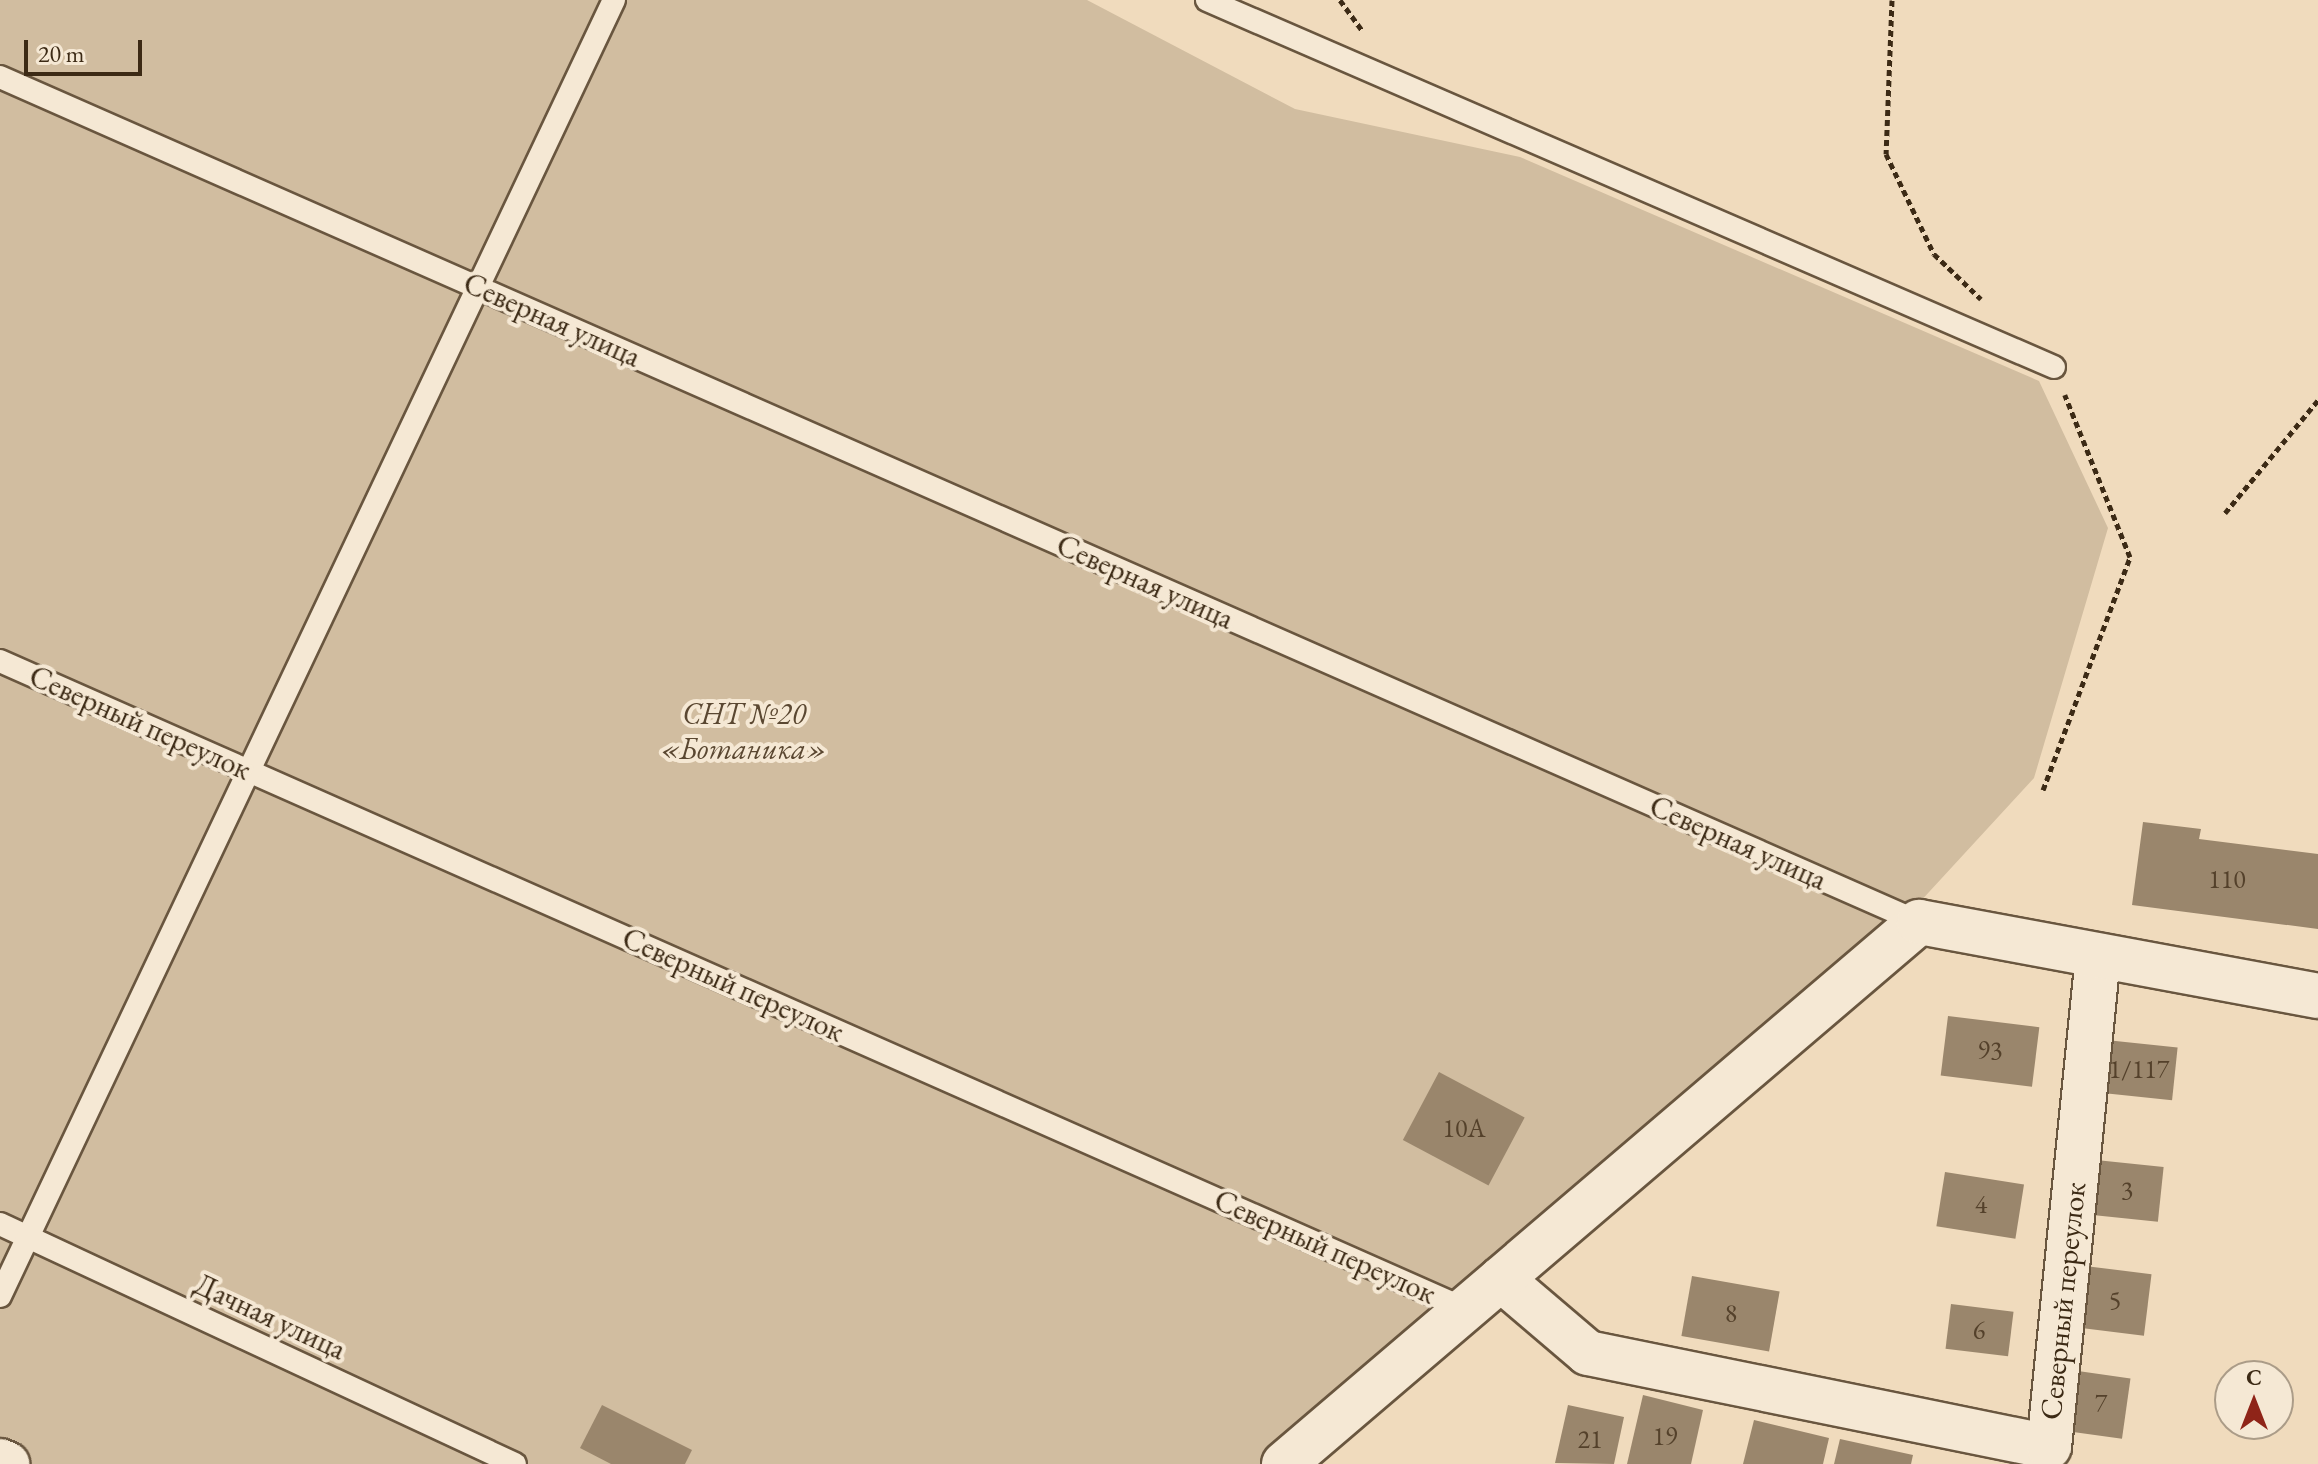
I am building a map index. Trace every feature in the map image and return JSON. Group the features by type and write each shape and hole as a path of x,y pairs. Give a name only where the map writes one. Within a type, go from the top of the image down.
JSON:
{"street":[{"name":"Северная улица","path":"1919,922 2318,996"},
{"path":"1284,1464 1919,922"},
{"name":"Северный переулок","path":"1501,1279 1588,1353 2049,1447 2098,955"},
{"path":"0,1461 7,1464"}],"lane":[{"path":"0,1296 614,0"},
{"path":"1207,0 2054,367"},
{"name":"Северная улица","path":"0,77 1919,922"},
{"name":"Северный переулок","path":"0,661 1465,1309"},
{"name":"Дачная улица","path":"0,1224 515,1464"}],"path":[{"path":"1892,0 1886,154 1934,254 1988,306"},
{"path":"2043,790 2130,557 2054,367"},
{"path":"2225,513 2318,400"}],"green space":[{"name":"СНТ №20 «Ботаника»","path":"0,0 1087,0 1295,109 1520,157 2039,381 2108,528 2034,778 1883,942 1300,1464 0,1464"}],"building":[{"path":"2143,822 2201,829 2199,839 2318,854 2318,929 2132,905"},
{"path":"1948,1016 2039,1027 2032,1087 1941,1076"},
{"path":"2106,1040 2178,1048 2172,1100 2100,1093"},
{"path":"1439,1072 1525,1118 1488,1186 1403,1140"},
{"path":"2096,1160 2164,1167 2158,1222 2090,1215"},
{"path":"1945,1172 2024,1185 2015,1239 1936,1226"},
{"path":"2085,1266 2152,1274 2144,1336 2077,1328"},
{"path":"1692,1276 1780,1291 1769,1352 1681,1336"},
{"path":"1951,1304 2014,1312 2008,1356 1946,1349"},
{"path":"2078,1371 2130,1378 2122,1439 2070,1431"},
{"path":"1643,1395 1703,1410 1691,1464 1627,1464"},
{"path":"602,1405 692,1450 685,1464 611,1464 580,1448"},
{"path":"1568,1405 1624,1417 1614,1464 1555,1463"},
{"path":"1754,1420 1829,1438 1823,1464 1743,1464"},
{"path":"1840,1439 1913,1455 1911,1464 1834,1464"}]}
